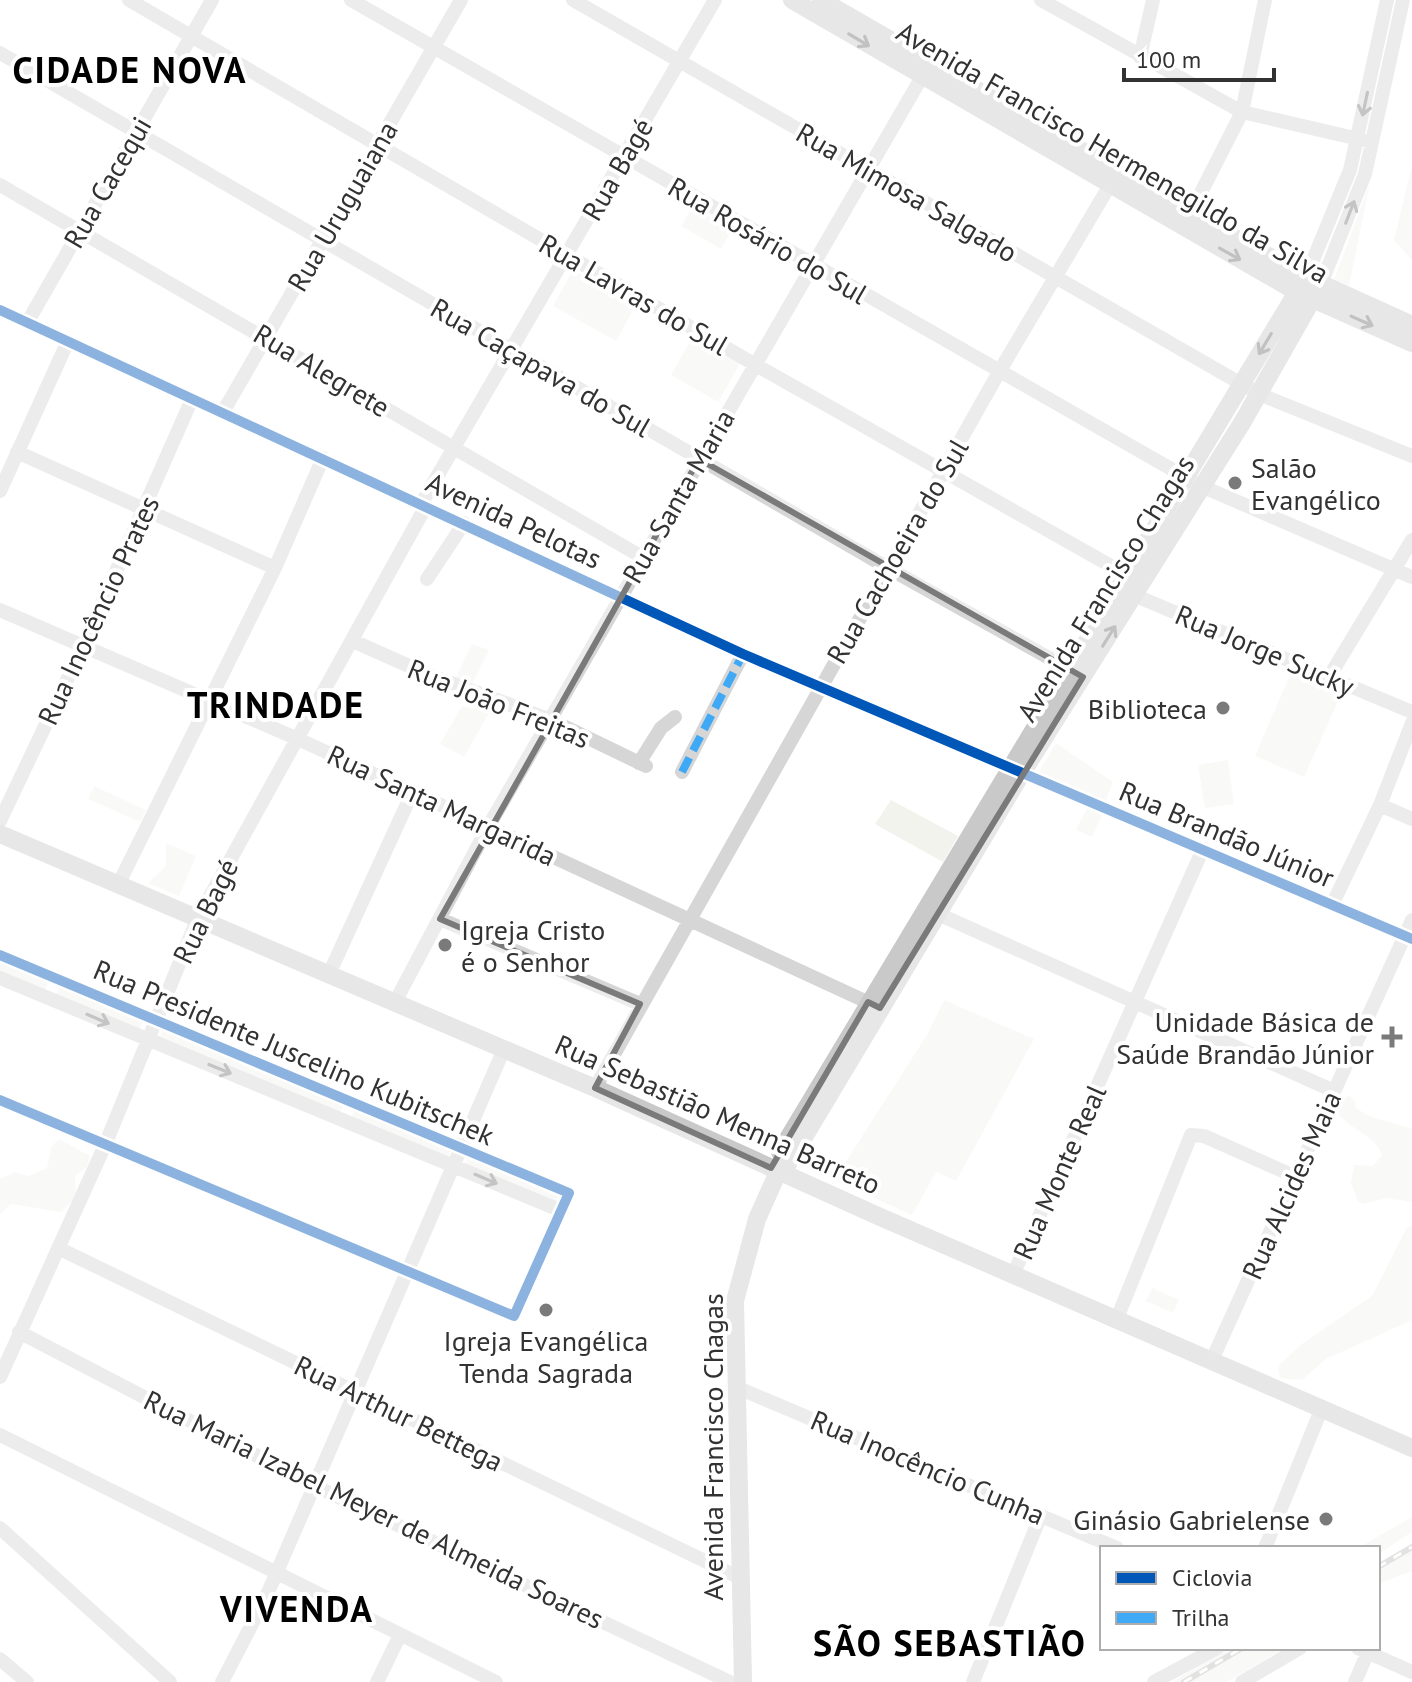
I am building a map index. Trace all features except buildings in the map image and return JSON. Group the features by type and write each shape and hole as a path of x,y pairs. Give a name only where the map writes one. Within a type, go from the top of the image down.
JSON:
{"main road":[{"name":"Avenida Francisco Hermenegildo da Silva","path":"792,0 926,70 1186,220 1412,343"},
{"name":"Avenida Francisco Hermenegildo da Silva","path":"821,0 926,70"},
{"name":"Avenida Francisco Hermenegildo da Silva","path":"1309,288 1412,325"},
{"name":"Avenida Francisco Chagas","path":"1194,482 1241,384 1309,288"},
{"name":"Avenida Francisco Chagas","path":"743,1682 735,1313 739,1280 757,1219 777,1171 1016,770 1194,482 1259,394 1309,288"},
{"name":"Rua Sebastião Menna Barreto","path":"0,834 595,1088 1116,1321 1412,1448"}],"street":[{"name":"Rua Lavras do Sul","path":"129,0 1131,584"},
{"name":"Rua Cacequi","path":"27,323 212,0"},
{"name":"Rua Rosário do Sul","path":"351,0 811,266 1194,482 1412,577"},
{"name":"Rua Uruguaiana","path":"223,412 461,0"},
{"name":"Rua Mimosa Salgado","path":"573,0 1259,394 1412,456"},
{"name":"Rua Bagé","path":"0,1377 105,1145 198,918 353,641 454,448 715,0"},
{"path":"1041,0 1242,112 1365,140"},
{"path":"1140,57 1153,0"},
{"path":"1186,220 1242,112 1265,0"},
{"name":"Avenida Francisco Chagas","path":"1365,140 1387,0"},
{"name":"Avenida Francisco Chagas","path":"1309,288 1336,208 1365,140 1403,0"},
{"name":"Rua Caçapava do Sul","path":"0,53 322,243 1076,673"},
{"name":"Rua Santa Maria","path":"395,1002 488,827 926,70"},
{"name":"Rua Cachoeira do Sul","path":"595,1088 819,687 1114,178"},
{"name":"Rua Alegrete","path":"0,185 266,336 642,557"},
{"name":"Avenida Pelotas","path":"0,310 743,654 1016,770"},
{"path":"0,491 68,341"},
{"name":"Rua Inocêncio Prates","path":"0,821 83,646 192,399"},
{"path":"17,452 275,568"},
{"path":"118,885 275,568 323,458"},
{"path":"427,579 464,523"},
{"path":"1329,677 1412,540"},
{"name":"Rua Jorge Sucky","path":"1131,584 1329,677 1412,712"},
{"name":"Rua Santa Margarida","path":"0,610 298,739 874,1005"},
{"name":"Rua João Freitas","path":"353,641 427,674 551,720 642,765 661,728 675,717"},
{"path":"682,772 743,654"},
{"path":"1332,905 1380,805 1412,723"},
{"name":"Rua Brandão Júnior","path":"1016,770 1408,938"},
{"path":"329,974 413,791"},
{"path":"1380,805 1412,819"},
{"name":"Rua Monte Real","path":"1013,1275 1203,849"},
{"path":"931,911 1334,1091"},
{"path":"440,919 640,1004"},
{"name":"Rua Alcides Maia","path":"1211,1362 1294,1176 1408,938 1412,920"},
{"name":"Rua Presidente Juscelino Kubitschek","path":"0,955 569,1193 562,1211 0,978"},
{"path":"48,998 56,979"},
{"path":"222,1682 276,1573 357,1392 504,1049"},
{"path":"0,1100 514,1316 562,1211"},
{"path":"344,1120 351,1102"},
{"path":"1116,1321 1191,1135 1204,1136 1294,1176"},
{"name":"Rua Arthur Bettega","path":"58,1248 740,1578"},
{"name":"Rua Maria Izabel Meyer de Almeida Soares","path":"19,1332 315,1486 730,1682"},
{"name":"Rua Inocêncio Cunha","path":"738,1388 1112,1546"},
{"path":"1266,1546 1321,1410"},
{"path":"0,1435 496,1682"},
{"path":"973,1682 1041,1515"},
{"path":"0,1528 170,1682"},
{"path":"377,1682 400,1635"},
{"path":"1154,1682 1213,1650"},
{"path":"1242,1682 1297,1650"},
{"path":"1355,1682 1363,1650 1412,1672"},
{"path":"0,1659 27,1682"}],"highlighted area":[{"path":"699,459 1083,677 880,1008 868,1002 771,1168 595,1088 640,1004 440,919"}],"shaded area":[{"path":"1412,166 1412,260 1394,240"},
{"path":"1370,183 1349,286 1334,280"},
{"path":"692,207 732,229 721,249 681,226"},
{"path":"573,270 636,305 616,341 553,306"},
{"path":"694,334 741,362 718,402 671,375"},
{"path":"472,644 489,650 471,686 455,679"},
{"path":"1290,675 1340,697 1304,777 1255,756"},
{"path":"462,706 489,713 464,757 440,744"},
{"path":"1056,743 1113,782 1106,800 1039,772"},
{"path":"1228,760 1234,804 1205,808 1198,765"},
{"path":"94,786 146,810 140,822 88,799"},
{"path":"891,800 958,836 943,862 875,824"},
{"path":"1087,808 1102,815 1092,837 1076,830"},
{"path":"166,843 196,856 179,896 148,883 166,866"},
{"path":"0,960 49,981 45,991 0,972"},
{"path":"60,986 143,1020 139,1030 56,995"},
{"path":"944,1000 1034,1039 956,1181 936,1172 912,1215 834,1180 927,1035"},
{"path":"163,1029 344,1104 340,1113 159,1038"},
{"path":"1349,1095 1355,1101 1356,1108 1369,1116 1412,1129 1412,1202 1386,1198 1364,1204 1358,1201 1351,1183 1354,1165 1373,1166 1382,1155 1375,1143 1338,1114 1339,1103"},
{"path":"355,1108 452,1148 448,1158 351,1118"},
{"path":"59,1139 90,1156 87,1167 75,1176 76,1197 61,1212 11,1204 0,1214 0,1179 15,1172 29,1176 47,1168 51,1147"},
{"path":"469,1156 559,1193 555,1203 465,1165"},
{"path":"1412,1225 1412,1320 1326,1359 1302,1380 1280,1378 1278,1366 1303,1343 1372,1296 1406,1229"},
{"path":"1152,1288 1179,1300 1173,1313 1146,1301"},
{"path":"1412,1517 1412,1532 1380,1553 1380,1546 1361,1546"},
{"path":"1412,1547 1412,1571 1380,1583 1380,1566"},
{"path":"1225,1650 1282,1650 1227,1682 1172,1682"}],"railway":[{"path":"1380,1566 1412,1547"},
{"path":"1184,1682 1239,1650"}],"marked path":[{"path":"682,772 743,654"}],"cycle path":[{"path":"0,310 743,654 1412,939"},
{"path":"0,955 569,1193 514,1316 0,1100"}],"place":[{"name":"Salão Evangélico","path":"1235,483"},
{"name":"Biblioteca","path":"1223,708"},
{"name":"Igreja Cristo é o Senhor","path":"445,945"},
{"name":"Unidade Básica de Saúde Brandão Júnior","path":"1392,1037"},
{"name":"Igreja Evangélica Tenda Sagrada","path":"546,1310"},
{"name":"Ginásio Gabrielense","path":"1326,1519"}],"district":[{"name":"CIDADE NOVA","path":"130,69"},
{"name":"TRINDADE","path":"276,704"},
{"name":"VIVENDA","path":"297,1608"},
{"name":"SÃO SEBASTIÃO","path":"950,1642"}]}
